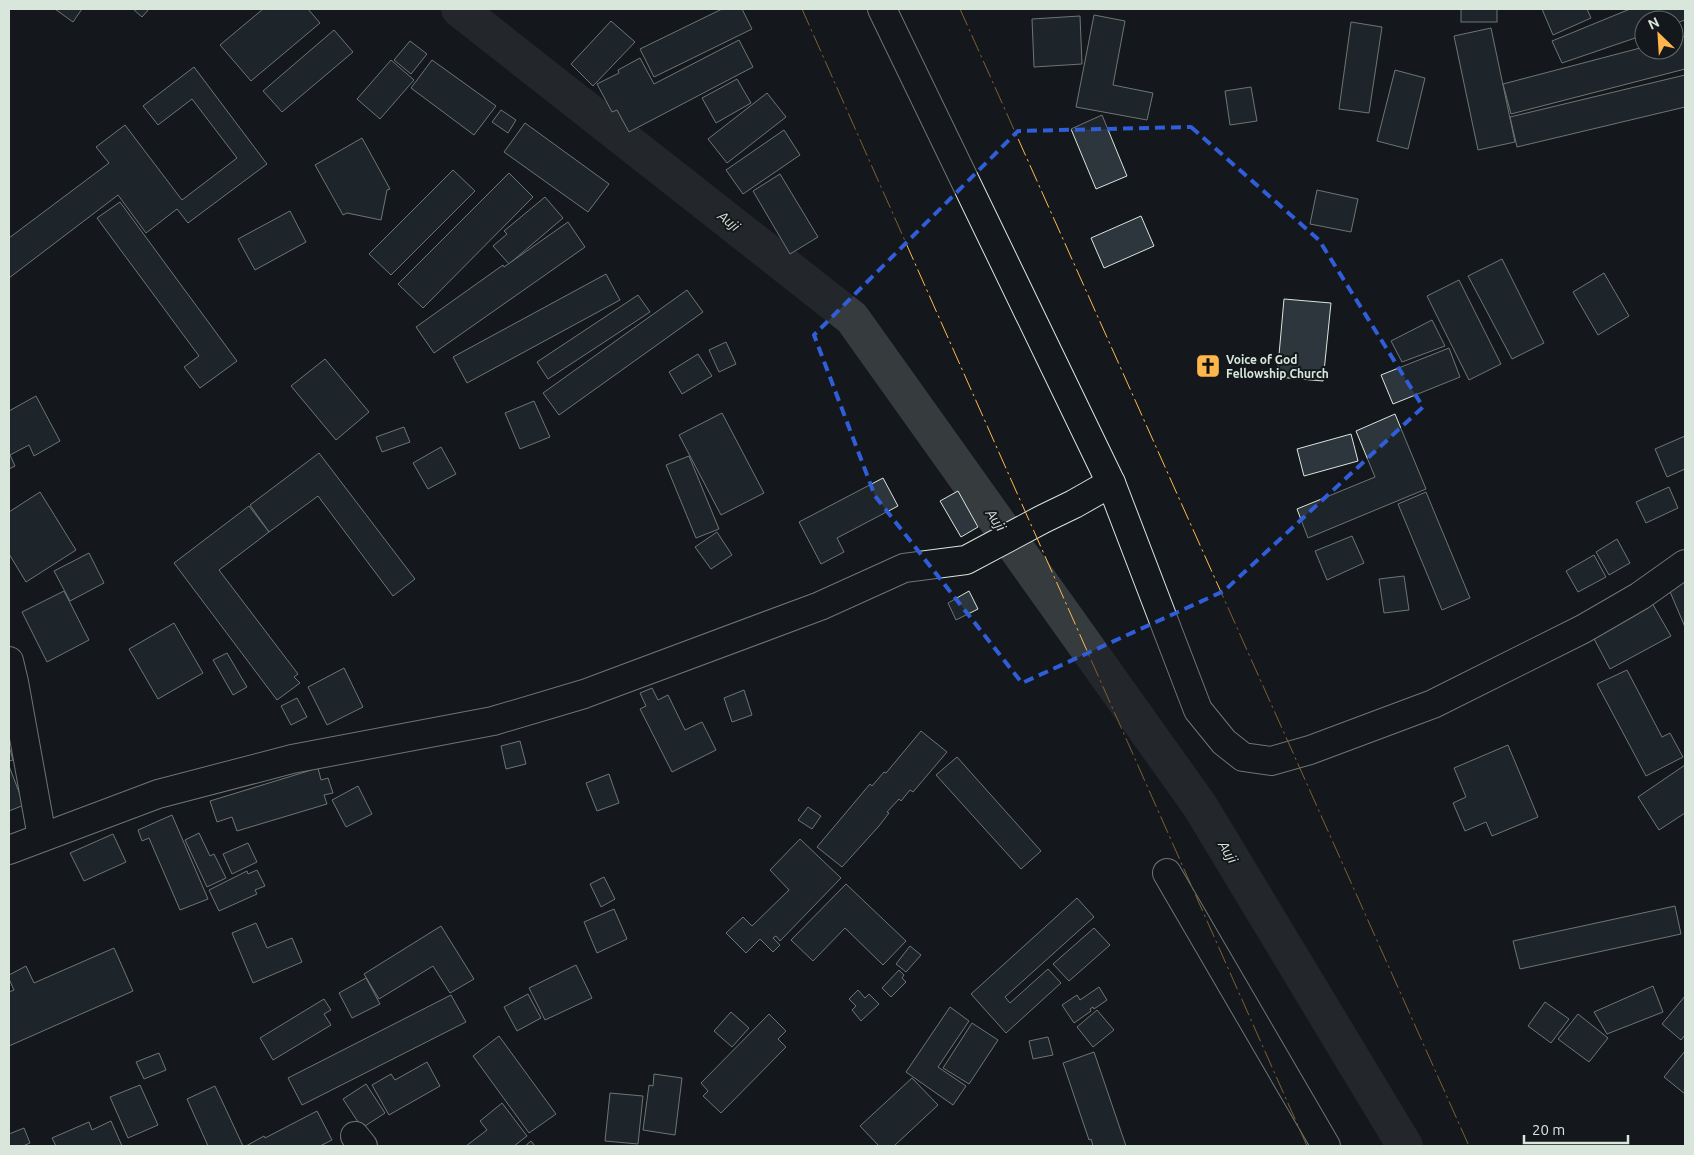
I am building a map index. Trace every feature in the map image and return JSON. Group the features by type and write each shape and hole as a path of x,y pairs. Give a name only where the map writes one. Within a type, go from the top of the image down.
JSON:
{"street":[{"path":"882,9 1111,482 1198,710 1224,742 1243,757 1271,761 1310,750 1433,704 1583,629 1640,596 1685,564"},
{"path":"9,850 158,794 292,759 493,721 584,694 820,606 904,568 966,560 1074,504 1111,482"},
{"path":"9,661 42,837"},
{"path":"1167,872 1326,1146"}],"highlighted area":[{"path":"1191,127 1319,240 1423,407 1224,591 1022,683 875,496 814,335 1018,131"}],"building":[{"path":"55,9 82,9 73,22"},
{"path":"133,9 149,9 142,17"},
{"path":"263,9 308,9 320,23 251,81 220,45"},
{"path":"722,9 742,9 752,29 654,77 640,49"},
{"path":"1461,9 1497,9 1497,22 1461,22"},
{"path":"1542,9 1587,9 1591,18 1553,35"},
{"path":"1630,9 1685,9 1684,20 1684,10 1634,10 1634,38 1562,63 1552,41"},
{"path":"1094,15 1125,21 1113,85 1153,93 1147,120 1076,107"},
{"path":"1080,16 1082,64 1034,67 1032,19"},
{"path":"611,21 635,42 593,86 571,64"},
{"path":"1351,22 1382,27 1369,113 1339,109"},
{"path":"1491,28 1515,142 1478,150 1454,36"},
{"path":"334,30 353,52 282,112 263,91"},
{"path":"1684,36 1685,69 1511,114 1503,84 1634,50 1634,60 1684,60"},
{"path":"739,40 753,67 629,132 617,110 612,112 597,84 619,73 618,70 640,58 654,84"},
{"path":"410,41 427,54 411,74 394,60"},
{"path":"391,60 414,80 380,119 357,99"},
{"path":"432,60 496,106 474,135 411,88"},
{"path":"194,67 267,164 188,223 177,209 146,233 118,195 9,278 9,238 109,163 96,147 125,125 182,200 237,158 192,99 158,125 143,106"},
{"path":"1395,70 1425,78 1408,149 1377,141"},
{"path":"1685,75 1685,107 1517,147 1510,117"},
{"path":"737,79 751,103 716,123 702,98"},
{"path":"1251,87 1257,121 1230,125 1225,91"},
{"path":"767,93 786,117 727,163 708,139"},
{"path":"501,110 516,120 508,133 492,122"},
{"path":"1102,115 1127,176 1096,189 1071,129"},
{"path":"525,123 609,184 588,212 504,152"},
{"path":"784,130 800,155 743,194 726,170"},
{"path":"362,138 390,189 387,190 381,220 347,213 343,215 315,165"},
{"path":"453,170 475,191 391,275 369,254"},
{"path":"509,173 533,197 423,308 398,284"},
{"path":"780,174 818,237 790,254 753,191"},
{"path":"1317,190 1358,199 1351,232 1310,224"},
{"path":"545,197 563,218 509,264 493,246 507,234 504,231"},
{"path":"120,202 237,361 200,388 184,367 199,356 97,218"},
{"path":"290,211 306,242 255,270 238,239"},
{"path":"1141,216 1154,246 1104,268 1091,238"},
{"path":"568,222 585,247 434,353 416,327 503,265 504,267"},
{"path":"1502,259 1544,343 1512,359 1468,276"},
{"path":"1604,273 1629,316 1598,335 1573,292"},
{"path":"606,274 620,300 467,383 453,357"},
{"path":"1459,280 1501,364 1469,380 1427,296"},
{"path":"687,290 703,312 559,415 543,393"},
{"path":"638,295 650,312 548,379 537,362"},
{"path":"1284,299 1331,303 1323,381 1277,377"},
{"path":"1432,320 1445,346 1402,362 1391,341"},
{"path":"726,342 736,364 719,372 709,350"},
{"path":"1449,348 1460,377 1393,404 1381,375"},
{"path":"698,354 712,376 682,394 669,372"},
{"path":"325,359 369,412 336,440 291,386"},
{"path":"36,396 60,441 34,456 29,445 10,455 15,466 9,469 9,411"},
{"path":"534,401 550,437 520,449 505,413"},
{"path":"722,413 764,493 721,515 679,435"},
{"path":"1395,414 1426,489 1308,538 1297,509 1375,477 1356,431"},
{"path":"404,427 410,442 382,452 376,437"},
{"path":"1351,434 1358,461 1304,476 1297,449"},
{"path":"1685,436 1685,469 1667,477 1655,449"},
{"path":"441,447 456,474 428,489 413,463"},
{"path":"319,453 415,579 393,596 318,496 269,532 250,505"},
{"path":"689,456 719,529 696,538 666,465"},
{"path":"883,478 898,506 837,538 844,552 821,564 799,522"},
{"path":"1669,487 1678,508 1646,523 1636,502"},
{"path":"958,491 978,527 961,537 940,501"},
{"path":"40,492 76,550 26,582 9,554 9,512"},
{"path":"1426,492 1470,598 1442,610 1398,504"},
{"path":"249,506 269,532 219,570 298,674 294,677 300,683 277,700 174,563"},
{"path":"717,532 732,555 711,569 695,547"},
{"path":"1352,536 1364,563 1327,580 1315,551"},
{"path":"1617,539 1630,563 1609,575 1596,552"},
{"path":"89,553 104,583 70,601 54,571"},
{"path":"1594,555 1606,577 1578,592 1566,571"},
{"path":"1404,576 1409,610 1384,613 1379,579"},
{"path":"1685,577 1685,627 1668,587"},
{"path":"64,591 89,640 47,662 22,612"},
{"path":"969,591 978,609 956,620 948,603"},
{"path":"1652,603 1671,636 1610,669 1592,635"},
{"path":"174,623 203,673 158,699 129,649"},
{"path":"227,653 247,687 233,695 213,660"},
{"path":"344,668 363,707 327,725 308,687"},
{"path":"1627,670 1662,737 1670,733 1683,757 1646,776 1597,684"},
{"path":"652,688 658,700 668,695 685,730 702,722 716,750 672,772 640,709 646,706 640,693"},
{"path":"744,690 752,715 732,722 724,698"},
{"path":"297,698 307,717 291,725 281,706"},
{"path":"921,731 947,752 913,792 910,790 901,801 899,799 887,812 889,813 879,826 842,867 817,847 870,784 872,786 884,772 886,773"},
{"path":"520,741 526,764 506,769 501,746"},
{"path":"1508,745 1538,817 1492,836 1486,822 1465,831 1453,803 1466,797 1454,768"},
{"path":"9,746 13,760 9,761"},
{"path":"957,757 1041,851 1021,869 936,775"},
{"path":"1685,765 1685,813 1659,830 1638,797"},
{"path":"9,766 24,805 9,811"},
{"path":"318,768 321,780 328,778 333,793 324,795 327,804 237,831 232,817 217,822 210,801"},
{"path":"609,774 619,803 597,811 586,783"},
{"path":"358,786 372,814 346,827 332,800"},
{"path":"808,807 821,816 812,829 798,820"},
{"path":"172,815 208,899 180,910 149,838 142,841 138,830"},
{"path":"199,833 210,856 214,854 226,878 207,887 185,840"},
{"path":"113,834 126,862 84,881 70,853"},
{"path":"800,839 841,878 780,941 776,936 773,938 780,945 773,952 760,939 746,953 726,933 743,917 752,926 789,890 770,870"},
{"path":"248,843 257,862 232,874 223,854"},
{"path":"257,870 265,886 255,890 257,894 219,911 209,890 247,871 248,874"},
{"path":"604,877 615,899 601,907 590,884"},
{"path":"846,884 906,941 883,965 845,928 813,961 791,940"},
{"path":"1077,898 1094,917 1005,997 1010,1003 1048,969 1061,983 1006,1033 971,994"},
{"path":"1675,906 1681,934 1520,969 1513,941"},
{"path":"614,909 627,939 597,953 584,922"},
{"path":"256,923 267,948 292,938 302,962 253,983 232,933"},
{"path":"441,926 474,979 450,993 433,966 379,999 364,974"},
{"path":"1094,928 1110,945 1069,981 1053,964"},
{"path":"910,946 921,955 906,972 896,964"},
{"path":"114,948 133,991 9,1046 9,992 14,990 9,975 26,966 34,983"},
{"path":"576,965 592,998 545,1020 529,988"},
{"path":"899,970 904,975 902,978 906,982 891,997 882,988"},
{"path":"366,978 380,1004 352,1018 339,993"},
{"path":"1653,986 1663,1012 1607,1034 1594,1012"},
{"path":"1099,987 1107,1000 1094,1009 1093,1007 1090,1009 1091,1011 1074,1023 1062,1005 1077,995 1080,1000"},
{"path":"858,990 865,998 869,994 879,1004 861,1021 852,1010 856,1006 849,999"},
{"path":"528,994 541,1018 517,1031 504,1007"},
{"path":"451,995 466,1022 302,1105 288,1078"},
{"path":"1685,996 1685,1035 1681,1040 1662,1024"},
{"path":"324,999 331,1010 324,1014 331,1025 273,1060 260,1038"},
{"path":"1545,1002 1569,1019 1551,1043 1528,1026"},
{"path":"950,1007 969,1021 938,1067 966,1086 953,1105 906,1072"},
{"path":"1097,1010 1114,1030 1093,1047 1077,1027"},
{"path":"731,1012 749,1028 732,1047 714,1031"},
{"path":"769,1014 786,1031 778,1039 786,1047 721,1113 703,1096 708,1091 701,1083"},
{"path":"1578,1014 1608,1038 1589,1062 1558,1039"},
{"path":"972,1023 998,1040 969,1084 943,1068"},
{"path":"499,1036 556,1114 529,1133 473,1056"},
{"path":"1048,1037 1053,1055 1033,1059 1029,1041"},
{"path":"1685,1051 1685,1094 1664,1077"},
{"path":"1094,1052 1126,1146 1093,1146 1091,1139 1089,1140 1063,1063"},
{"path":"159,1053 166,1070 144,1079 136,1062"},
{"path":"427,1062 440,1086 389,1115 372,1085 391,1074 395,1080"},
{"path":"654,1074 682,1078 675,1135 643,1130 649,1085 653,1086"},
{"path":"912,1078 938,1105 894,1146 879,1146 860,1126"},
{"path":"366,1084 385,1113 362,1128 343,1099"},
{"path":"140,1085 158,1125 128,1138 110,1097"},
{"path":"215,1086 243,1146 208,1146 187,1099"},
{"path":"610,1093 643,1096 638,1144 605,1141"},
{"path":"502,1103 527,1136 514,1146 466,1146 487,1130 480,1121"},
{"path":"317,1111 332,1140 320,1146 246,1146 264,1136 265,1138"},
{"path":"111,1121 122,1146 56,1146 52,1138 89,1122 92,1130"},
{"path":"24,1128 30,1143 23,1146 9,1146 9,1134"},
{"path":"531,1141 535,1146 525,1146"}],"waterway":[{"name":"Auji","path":"459,9 852,318 1200,806 1405,1146"}],"power":[{"path":"802,9 1307,1146"},
{"path":"960,9 1469,1146"}],"place":[{"name":"Voice of God Fellowship Church","path":"1208,366"}]}
